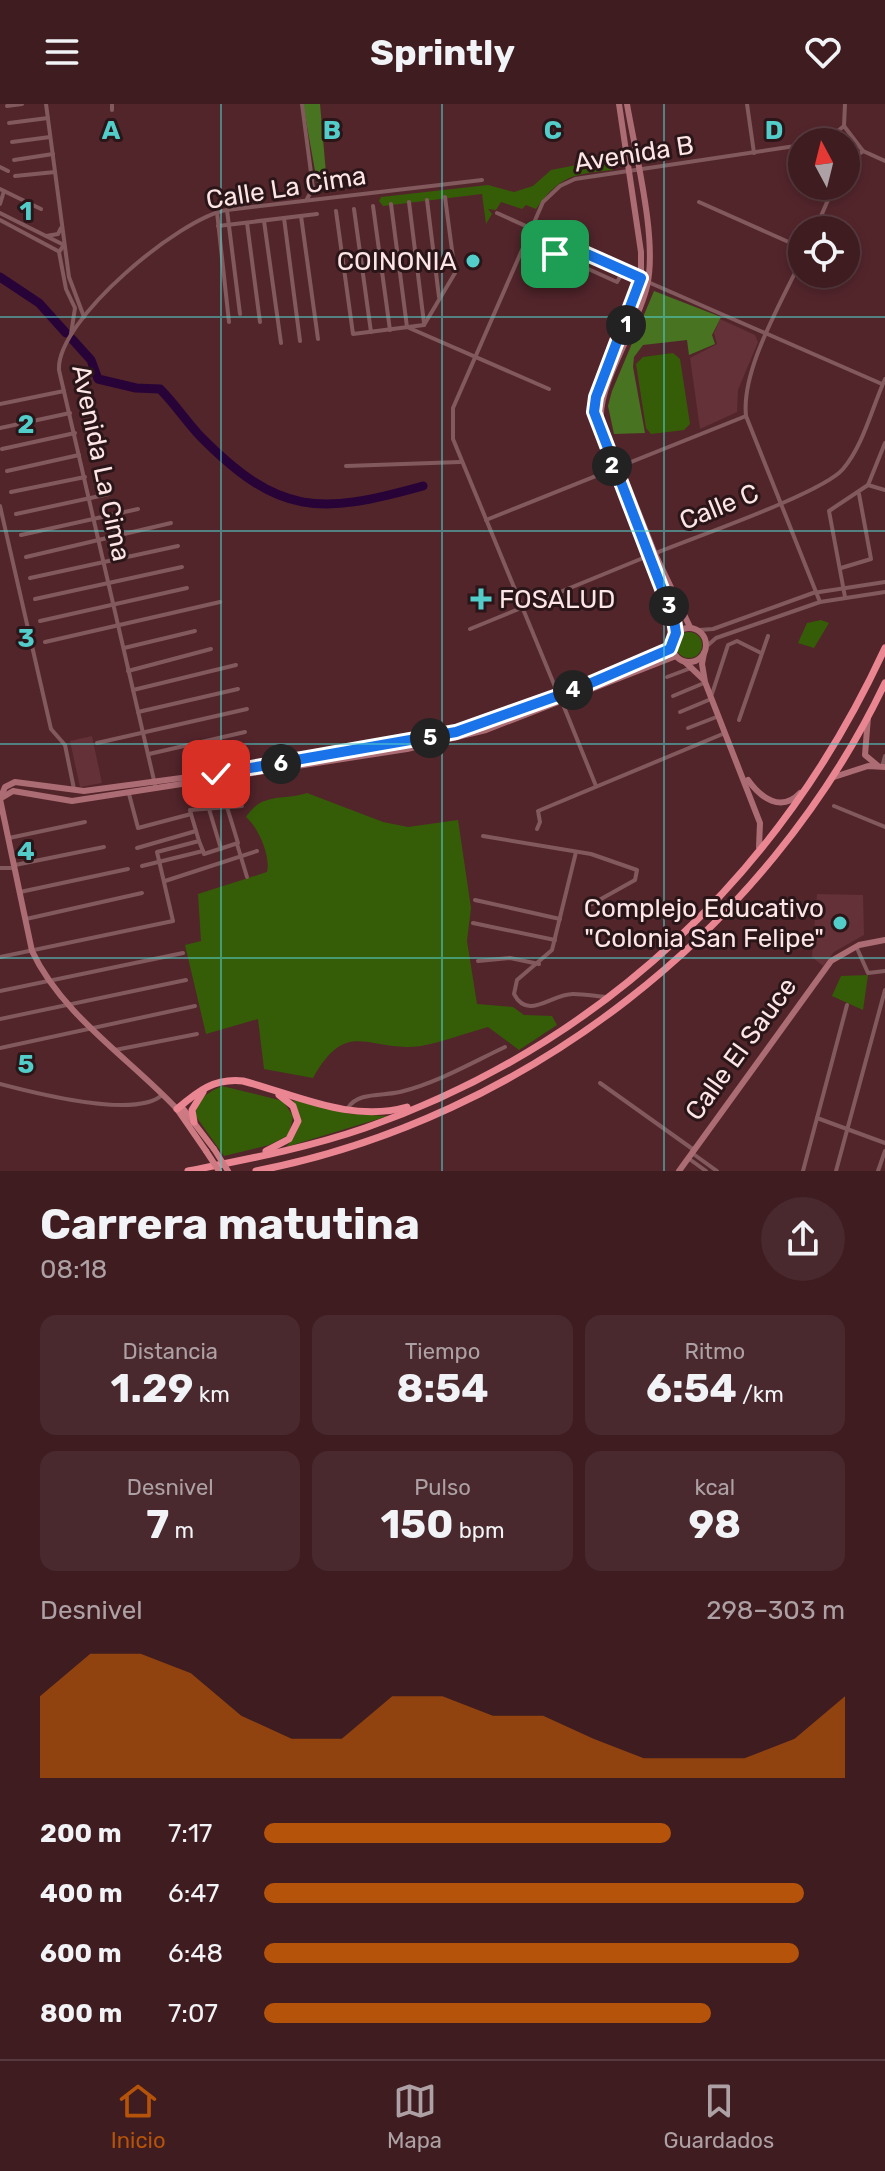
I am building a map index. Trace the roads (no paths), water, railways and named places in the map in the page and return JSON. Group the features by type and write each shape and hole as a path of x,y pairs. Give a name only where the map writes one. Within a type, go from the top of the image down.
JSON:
{"highway":[{"path":"188,1171 343,1135 443,1095 543,1043 609,998 675,940 742,873 834,749 885,648"},
{"path":"256,1171 349,1147 453,1105 555,1052 601,1021 686,950 755,878 830,778 885,683"},
{"path":"675,940 678,949 686,950"},
{"path":"656,957 663,959 667,967"},
{"path":"180,1109 206,1086 233,1080 346,1110 385,1112 443,1095"},
{"path":"180,1109 214,1086 236,1084 277,1094 293,1106 298,1121 289,1139 241,1160"},
{"path":"443,1095 453,1105"},
{"path":"194,1122 192,1114 197,1096"}],"main road":[{"path":"619,104 645,280"},
{"path":"627,104 648,243 645,280 602,404 604,428 676,633"},
{"path":"651,555 690,627"},
{"path":"560,698 665,652 676,633 690,627 699,630 706,650 702,664 706,684 762,831 757,851 742,873"},
{"path":"672,641 676,656 693,667 706,684"},
{"path":"683,661 696,661 706,650"},
{"path":"228,1171 194,1122 115,1050 49,981 32,951 1,806 0,798 5,787 15,782 75,792 156,785 432,738 480,725 676,656"},
{"path":"868,717 865,755 881,766"},
{"path":"742,773 765,799 784,803 796,797 834,749"},
{"path":"830,778 881,766"},
{"path":"0,798 13,791 72,801 129,794 156,785"},
{"name":"Calle El Sauce","path":"679,1171 823,971 856,946 885,940"},
{"path":"180,1109 219,1171"}],"street":[{"path":"7,106 22,104"},
{"path":"46,104 64,245 71,283 84,317"},
{"path":"302,104 313,188 305,200"},
{"path":"747,104 754,153"},
{"path":"845,104 844,126 863,151 885,161"},
{"path":"9,123 48,118"},
{"path":"12,142 50,137"},
{"name":"Avenida B","path":"460,462 453,439 453,408 543,202 560,186 575,179 788,147"},
{"path":"14,160 53,154"},
{"path":"0,167 8,171"},
{"path":"15,176 55,172"},
{"name":"Calle La Cima","path":"84,317 119,281 184,227 217,212 482,180"},
{"path":"0,204 3,190 41,209"},
{"path":"424,325 455,273 445,197"},
{"path":"427,200 439,300"},
{"path":"409,202 424,325"},
{"path":"699,202 788,242"},
{"path":"391,204 407,327"},
{"path":"373,206 390,330"},
{"path":"354,209 371,332"},
{"path":"227,210 240,314"},
{"path":"336,211 353,334 424,325"},
{"path":"217,212 229,322"},
{"path":"0,213 64,245"},
{"path":"497,213 767,334 884,382"},
{"path":"218,226 317,214"},
{"path":"301,216 318,339"},
{"path":"284,218 300,341"},
{"path":"0,220 59,252"},
{"path":"264,221 281,343"},
{"path":"247,223 260,322"},
{"path":"42,235 58,234 62,226"},
{"path":"560,242 555,254 617,282 624,270"},
{"path":"64,245 59,252 66,289 75,308 70,335"},
{"path":"788,288 747,387 746,416 820,602"},
{"name":"Avenida La Cima","path":"84,317 70,335 58,360 156,785"},
{"path":"407,327 549,389"},
{"name":"Calle C","path":"470,629 781,501 839,474 850,460 884,382"},
{"path":"0,404 65,391"},
{"path":"0,428 70,413"},
{"path":"486,520 746,416"},
{"path":"2,449 75,433"},
{"path":"845,597 829,511 859,494 868,485 885,443"},
{"path":"7,471 79,455"},
{"path":"879,458 885,460"},
{"path":"346,466 460,462 596,786"},
{"path":"11,492 85,477"},
{"path":"868,485 885,490"},
{"path":"16,514 109,494"},
{"path":"841,568 871,559 859,494"},
{"path":"0,506 52,733 65,745 75,792"},
{"path":"21,535 138,509"},
{"path":"26,557 171,523"},
{"path":"0,527 6,530"},
{"path":"30,578 104,565 178,546"},
{"path":"35,599 182,567"},
{"path":"699,630 713,629 817,592 885,582"},
{"path":"40,621 187,588"},
{"path":"706,650 716,638 800,607 885,592"},
{"path":"799,599 800,607"},
{"path":"45,642 220,602"},
{"path":"124,648 195,631"},
{"path":"739,720 768,636"},
{"path":"680,712 712,698 716,675 728,645 737,641 761,653"},
{"path":"128,671 211,649"},
{"path":"133,690 236,665"},
{"path":"667,677 693,667"},
{"path":"673,696 706,684 716,675"},
{"path":"138,712 238,689"},
{"path":"97,743 247,709"},
{"path":"688,728 719,716"},
{"path":"149,754 245,732"},
{"path":"537,829 540,822 538,811 726,733"},
{"path":"881,766 885,756"},
{"path":"129,794 138,828 191,814"},
{"path":"237,844 204,854 190,810 242,806"},
{"path":"834,806 885,827"},
{"path":"227,807 247,877"},
{"path":"209,808 221,849"},
{"path":"9,838 85,822"},
{"path":"137,848 196,831"},
{"path":"483,836 576,852 638,871 635,880 592,904"},
{"path":"0,957 173,921 157,852 199,841"},
{"path":"0,868 104,847"},
{"path":"142,866 203,851"},
{"path":"165,881 221,866 220,861 257,851"},
{"path":"576,852 552,950 514,984 516,999 524,1007 566,995 609,998"},
{"path":"20,892 128,869"},
{"path":"26,919 142,893"},
{"path":"475,900 560,919"},
{"path":"473,923 555,940"},
{"path":"856,946 868,973 885,971"},
{"path":"0,991 183,953"},
{"path":"478,961 510,958 539,964"},
{"path":"0,1019 186,980"},
{"path":"836,1171 885,990"},
{"path":"803,1171 847,1005"},
{"path":"0,1048 195,1006"},
{"path":"115,1050 197,1034"},
{"path":"346,1110 352,1101 361,1097 419,1087 505,1047"},
{"path":"600,1083 717,1171"},
{"path":"0,1084 115,1103 146,1104 165,1097"},
{"path":"817,1118 885,1143"},
{"path":"878,1171 885,1151"},
{"path":"691,1154 706,1171"}],"waterway":[{"path":"0,277 39,303 66,333"},
{"path":"72,339 91,360 98,379 136,388 160,389 200,436 228,462 278,495 302,502 328,504 355,502 423,486"}],"place":[{"name":"COINONIA","path":"473,261"},
{"name":"FOSALUD","path":"481,599"},
{"name":"Complejo Educativo \"Colonia San Felipe\"","path":"840,923"}]}
